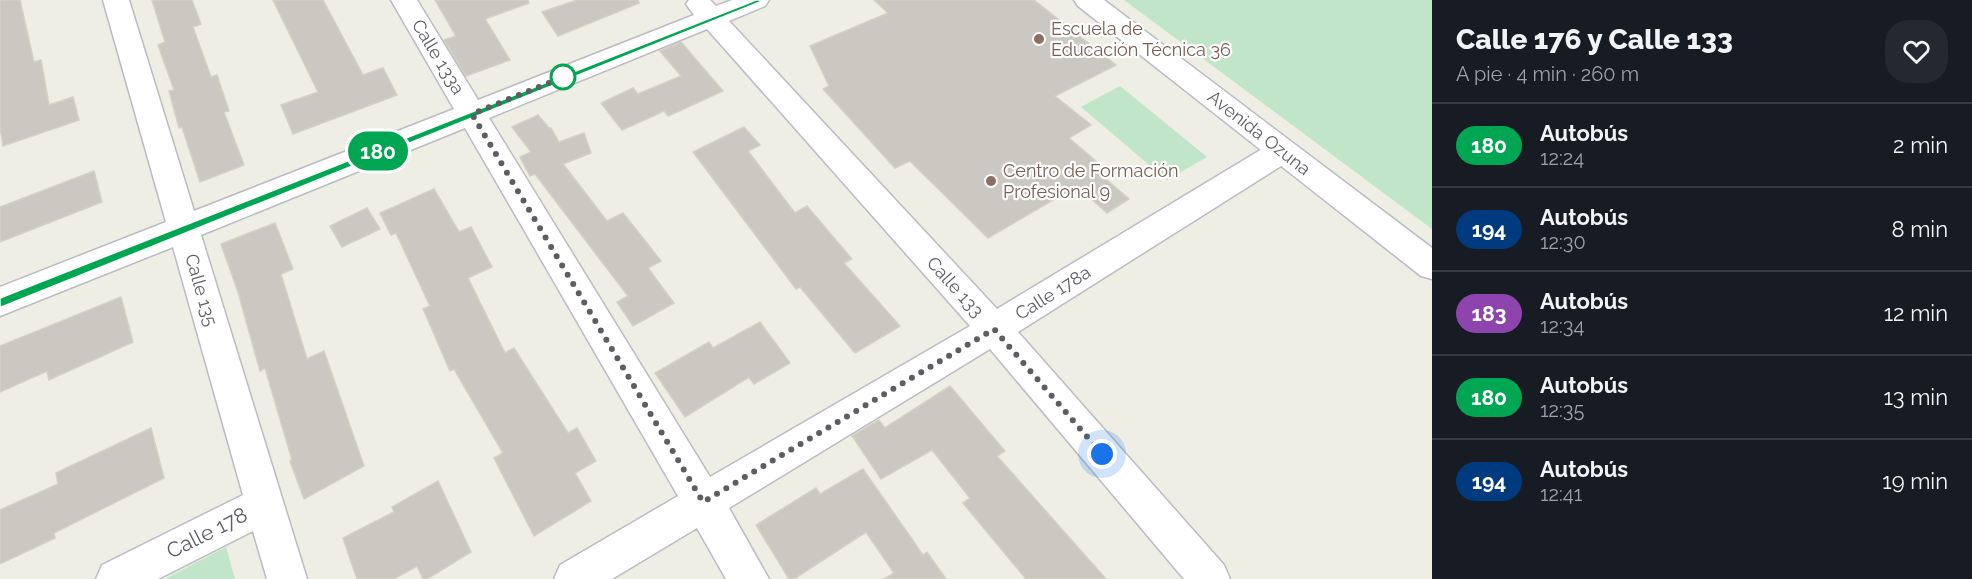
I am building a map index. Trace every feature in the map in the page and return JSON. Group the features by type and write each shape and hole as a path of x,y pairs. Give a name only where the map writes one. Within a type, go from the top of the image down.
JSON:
{"street":[{"name":"Calle 135","path":"116,0 287,579"},
{"name":"Calle 133a","path":"404,0 749,579"},
{"path":"0,302 472,114 704,9 756,0"},
{"name":"Avenida Ozuna","path":"1087,0 1432,266"},
{"name":"Calle 133","path":"704,9 994,329 1210,579"},
{"name":"Calle 178a","path":"574,579 994,329 1282,152"},
{"name":"Calle 178","path":"116,579 265,504"}],"green space":[{"path":"1124,0 1432,0 1432,229"},
{"path":"1120,86 1207,157 1167,180 1081,107"},
{"path":"226,547 235,579 165,579"}],"building":[{"path":"0,0 20,0 34,62 41,60 49,105 73,97 79,120 3,146 0,127"},
{"path":"152,0 192,0 201,24 193,27 211,77 217,75 229,111 224,112 244,165 200,182 182,127 179,128 169,91 174,90 158,45 165,42"},
{"path":"273,0 323,0 363,75 383,68 397,95 293,134 281,105 318,92"},
{"path":"435,0 528,0 529,3 485,19 510,60 466,76 444,40 456,36"},
{"path":"577,0 638,0 639,3 558,36 542,12"},
{"path":"874,0 1034,0 1116,65 1055,96 1091,125 1069,138 1105,169 1099,173 1129,199 1107,213 1077,186 988,238 910,161 895,168 823,89 829,86 810,46 888,13"},
{"path":"681,42 723,91 668,116 664,111 622,130 601,103 633,88 638,94 681,76 660,51"},
{"path":"538,115 551,128 559,142 584,133 591,153 563,164 607,221 623,213 661,261 648,268 674,303 633,326 617,302 628,296 535,174 530,176 520,157 531,152 512,127"},
{"path":"744,127 760,145 748,151 795,213 807,206 852,259 844,263 900,326 855,353 800,287 796,289 693,152"},
{"path":"94,171 102,202 0,242 0,207"},
{"path":"434,189 459,232 471,227 492,267 468,278 505,353 514,348 568,433 577,428 596,461 575,473 591,501 534,536 494,458 503,453 454,369 450,371 423,309 430,306 396,233 391,235 380,213"},
{"path":"367,208 380,229 342,247 330,226"},
{"path":"275,223 293,269 281,274 307,359 324,351 364,466 304,499 290,461 292,460 265,368 260,371 238,292 221,244"},
{"path":"121,297 133,342 49,380 47,371 0,392 0,346"},
{"path":"760,322 790,363 754,384 749,377 685,417 655,373 709,342 713,348"},
{"path":"950,386 1005,451 997,456 1106,579 1026,579 963,503 970,498 932,450 881,479 852,436 879,420 885,428"},
{"path":"151,428 164,478 54,533 55,538 0,564 0,510 58,484 56,473"},
{"path":"863,469 923,555 927,552 946,579 884,579 894,573 866,532 794,579 789,579 756,525 816,488 820,494"},
{"path":"438,481 471,552 427,579 423,579 417,566 394,579 357,579 343,538 394,512 392,507"}],"bus line":[{"name":"180","path":"0,302 756,0"}],"place":[{"name":"Escuela de Educación Técnica 36","path":"1039,39"},
{"name":"Centro de Formación Profesional 9","path":"991,181"}],"route":[{"path":"563,77 566,76 472,114 703,502 994,329 1102,454"}]}
